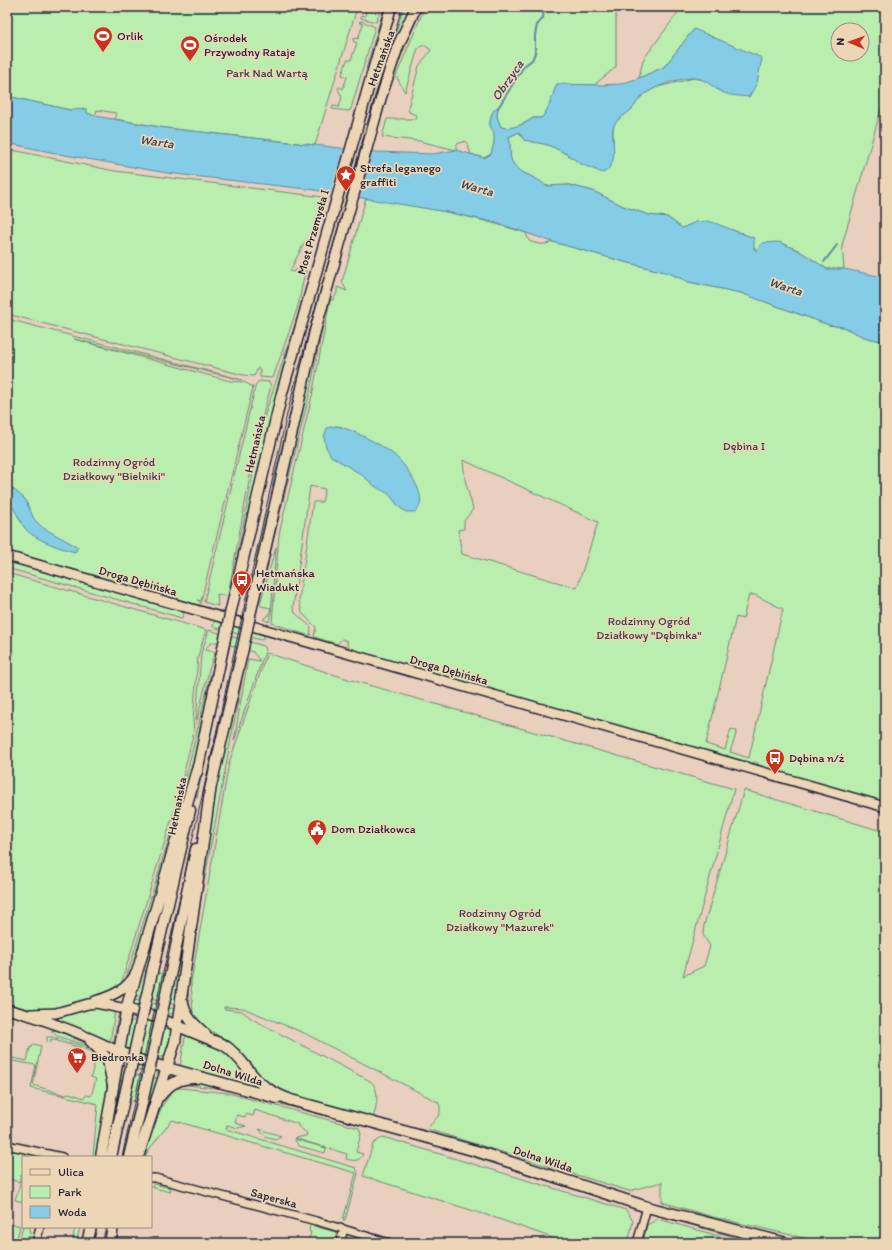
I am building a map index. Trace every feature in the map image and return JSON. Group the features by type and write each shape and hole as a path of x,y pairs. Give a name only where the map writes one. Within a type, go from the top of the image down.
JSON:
{"main road":[{"name":"Hetmańska","path":"366,93 391,7"},
{"name":"Hetmańska","path":"211,785 304,374 381,97 398,46 416,7"},
{"name":"Most Przemysła I","path":"311,287 366,93"},
{"name":"Hetmańska","path":"111,1156 152,972 176,876 231,610 275,420 311,287"},
{"path":"101,1156 126,1009 198,766"},
{"path":"129,1156 170,976 191,868 211,785"},
{"path":"138,1156 175,1044 211,785"},
{"path":"182,993 183,1005 187,1015 211,1040"},
{"name":"Dolna Wilda","path":"126,1009 178,1025 232,1050 256,1079 270,1091 291,1100"},
{"name":"Dolna Wilda","path":"118,1051 135,1059 168,1067 205,1079 267,1096 291,1100 476,1151 647,1207 786,1243"},
{"path":"157,1099 168,1087 178,1080 190,1078 205,1079"},
{"path":"87,1243 91,1228"}],"street":[{"name":"Droga Dębińska","path":"7,556 885,807"},
{"path":"22,1013 56,1013 88,1004 119,992 130,982 137,970"},
{"path":"88,1004 100,1003 126,1009"},
{"path":"7,1010 22,1013 118,1051"},
{"path":"84,1037 99,1049 107,1058 111,1072 112,1087"},
{"path":"7,1145 57,1156"},
{"name":"Saperska","path":"152,1178 344,1229 390,1243"},
{"path":"637,1243 647,1207"},
{"path":"36,1243 40,1228"},
{"path":"340,1243 344,1229"}],"green space":[{"name":"Park Nad Wartą","path":"7,7 357,8 315,145 166,128 115,119 116,113 97,110 95,116 87,113 86,109 70,110 7,96"},
{"path":"367,7 381,7 376,22 361,18 361,15 365,16"},
{"path":"384,7 388,7 369,71 366,69"},
{"path":"404,7 412,7 399,35 395,34"},
{"path":"419,7 422,7 392,78 401,48"},
{"path":"425,7 616,7 616,67 594,85 557,84 548,107 541,118 533,118 522,124 509,128 501,127 497,117 498,107 492,113 490,121 490,126 494,133 494,143 491,154 484,158 471,154 466,141 457,144 456,150 419,141 382,137 387,119 417,119 416,115 409,112 408,108 419,66 431,50 424,45 418,48 405,92 396,76"},
{"path":"682,7 885,7 885,95 842,245 844,269 827,269 798,250 757,251 743,233 696,222 682,228 667,217 649,215 623,206 593,191 569,185 545,186 523,173 512,162 509,137 519,132 524,140 540,142 555,148 581,164 613,159 613,127 618,119 631,110 640,97 654,88 694,78 705,80 722,92 694,29 664,67 639,78 643,60"},
{"path":"362,21 375,27 351,109 349,111 332,109 333,106 339,107 342,97 338,89 339,87 343,89 347,77 342,75 347,60 351,60 357,43 353,41 354,38 358,39 363,24 359,22"},
{"path":"7,149 115,171 323,197 311,239 304,243 290,271 293,272 301,268 306,270 298,306 273,378 260,377 260,369 258,368 254,376 243,375 7,314"},
{"path":"366,198 406,204 487,221 526,233 529,241 538,244 553,242 669,273 689,282 741,293 829,325 843,327 864,337 885,342 885,804 759,766 758,763 754,762 751,764 729,758 728,755 723,756 413,667 348,651 347,641 342,639 337,644 314,637 316,627 302,613 299,600 313,502 322,502 325,489 310,486 293,608 295,613 311,627 310,636 272,623 279,534 312,396 330,300 333,300 337,293 337,287 347,291 342,282","holes":["336,426 342,427 340,461 331,456","463,460 598,522 577,588 462,554 458,530 464,529 464,521 473,509 465,480","749,595 755,595 783,609 749,758 730,752 737,731 731,729 725,750 706,744 736,617 743,619"]},
{"path":"301,306 271,416 231,589 263,421"},
{"path":"325,314 309,396 259,598 308,373"},
{"name":"Rodzinny Ogród Działkowy \"Bielniki\"","path":"7,319 232,377 242,380 74,339 230,381 244,382 253,387 201,601 197,600 201,602 199,606 7,553"},
{"path":"311,327 274,486 272,487"},
{"path":"259,381 269,382 271,386 258,433 228,595 225,596 217,594 218,606 204,602 256,384"},
{"path":"267,509 269,510 257,567 255,566 257,566 257,564 255,564"},
{"path":"276,547 271,614 269,622 263,619 269,615 271,608 261,606 260,604"},
{"path":"7,559 166,605 184,613 182,618 7,568"},
{"path":"7,573 206,630 198,656 193,721 194,731 176,805 121,984 105,993 82,1001 41,1010 28,1009 7,1004"},
{"path":"215,619 265,633 263,639 261,640 213,627"},
{"path":"209,630 264,646 266,649 234,741 248,659 260,661 253,652 239,647 223,707 237,647 230,645 216,706 228,644 215,642 210,644 205,650 215,652 209,670 196,724 201,654"},
{"name":"Rodzinny Ogród Działkowy \"Mazurek\"","path":"267,653 351,680 734,789 683,976 704,966 710,946 703,935 704,925 744,790 885,832 885,1243 826,1243 713,1217 662,1202 662,1182 629,1191 427,1129 440,1114 440,1106 438,1102 304,1033 243,1008 224,1007 224,1009 242,1011 252,1019 370,1081 376,1089 377,1094 373,1119 292,1097 262,1080 234,1046 193,1019 195,1016 193,1013 191,982 229,763"},
{"path":"214,669 189,782 135,966 124,985 179,806 211,673"},
{"path":"240,680 242,680 201,898 188,988 189,1006 187,1007 186,994 215,788"},
{"path":"212,727 197,797 196,797 210,728"},
{"path":"179,841 151,964 145,961"},
{"path":"192,881 181,969 178,971 175,969"},
{"path":"142,968 147,971 180,977 177,1005 133,995"},
{"path":"132,1000 146,1001 177,1010 175,1014 172,1014 134,1004"},
{"path":"91,1007 115,1010 110,1043 54,1018"},
{"path":"119,1011 121,1012 116,1043 113,1044"},
{"path":"138,1017 145,1018 169,1028 171,1039 168,1051 163,1056 152,1059 146,1058 125,1047 128,1024"},
{"path":"57,1030 95,1048 57,1036 51,1031"},
{"path":"188,1033 225,1049 259,1088 180,1067 185,1038"},
{"path":"47,1037 52,1037 92,1049 91,1051 51,1039 50,1043 47,1042"},
{"path":"33,1044 41,1046 33,1085 65,1095 69,1093 84,1098 86,1095 91,1096 96,1079 91,1077 96,1056 92,1055 94,1050 104,1063 107,1076 107,1087 96,1156 93,1156 98,1104 31,1088 36,1065 7,1060 7,1045 9,1045 8,1057 27,1061 30,1047 32,1048"},
{"path":"123,1060 162,1072 162,1074 127,1068 120,1061"},
{"path":"119,1067 126,1073 160,1079 151,1107 147,1104 116,1098"},
{"path":"196,1081 224,1089 179,1084"},
{"path":"181,1088 228,1093 359,1128 361,1134 356,1152 363,1154 358,1160 346,1159 347,1154 294,1138 306,1136 307,1133 298,1126 298,1124 255,1110 253,1116 246,1114 245,1117 237,1115 235,1123 246,1126 238,1128 227,1125 226,1129 356,1168 358,1174 345,1220 343,1220 356,1173 172,1120 147,1152 146,1156 142,1156 162,1106 174,1089"},
{"path":"257,1098 272,1099 366,1124 368,1127"},
{"path":"378,1128 471,1153 642,1211 467,1155 376,1129"},
{"path":"259,1129 281,1136 275,1139 265,1136"},
{"path":"383,1137 626,1210 633,1221 628,1243 567,1243 493,1217 363,1176 373,1144"},
{"path":"294,1139 326,1148 325,1153 299,1146"},
{"path":"7,1147 47,1156 22,1156 22,1176 19,1182 7,1178"},
{"path":"22,1178 22,1202 15,1200"},
{"path":"154,1184 171,1188 170,1192 152,1186"},
{"path":"651,1211 773,1243 755,1243 649,1213"},
{"path":"658,1219 744,1243 643,1243 647,1225"},
{"path":"7,1223 20,1226 16,1243 7,1243"},
{"path":"310,1225 336,1232 334,1243 308,1243 311,1232 309,1231"},
{"path":"23,1228 30,1228 29,1232 35,1234 34,1238 28,1236 26,1243 19,1243"},
{"path":"75,1228 80,1228 76,1243 72,1243"}],"water":[{"name":"Warta","path":"694,29 762,58 757,83 749,97 735,96 725,93 697,78 686,78 673,81 646,93 632,109 620,118 614,125 613,159 608,169 603,173 581,164 567,154 548,145 524,140 519,132 509,137 512,162 523,173 538,180 546,186 569,185 593,191 623,206 649,215 667,217 682,228 696,222 709,221 754,238 754,249 757,251 762,243 779,242 798,250 827,269 844,269 878,276 885,280 885,342 864,337 843,327 829,325 741,293 689,282 669,273 553,242 497,223 447,212 315,190 167,173 7,143 7,96 70,110 87,109 87,113 95,116 166,128 375,152 433,154 456,150 484,158 491,154 494,143 494,133 490,126 490,121 492,113 498,107 497,117 501,127 509,128 522,124 533,118 541,118 548,107 557,84 621,84 639,78 664,67"},
{"path":"336,426 366,437 388,450 397,458 412,477 419,492 420,505 415,512 406,512 399,507 389,494 376,487 362,475 331,456 326,447 324,437 327,428"},
{"path":"7,484 25,499 34,519 43,528 78,547 75,552 48,543 34,536 24,527 13,507 7,501"}],"pier":[{"path":"344,147 373,150 359,199 330,194"}],"waterway":[{"name":"Obrzyca","path":"498,108 524,66 532,60 535,53 535,35 537,25 543,18 544,7"},
{"path":"824,262 837,245"}],"tram line":[{"path":"122,1156 287,414 309,330 402,7"},
{"path":"102,1243 106,1228"}],"place":[{"name":"Orlik","path":"103,53"},
{"name":"Ośrodek Przywodny Rataje","path":"190,62"},
{"name":"Strefa leganego graffiti","path":"346,192"},
{"name":"Hetmańska Wiadukt","path":"242,597"},
{"name":"Dębina n/ż","path":"775,775"},
{"name":"Dom Działkowca","path":"317,846"},
{"name":"Biedronka","path":"77,1074"}],"park label":[{"name":"Dębina I","path":"744,446"},
{"name":"Rodzinny Ogród Działkowy \"Dębinka\"","path":"649,628"}]}
